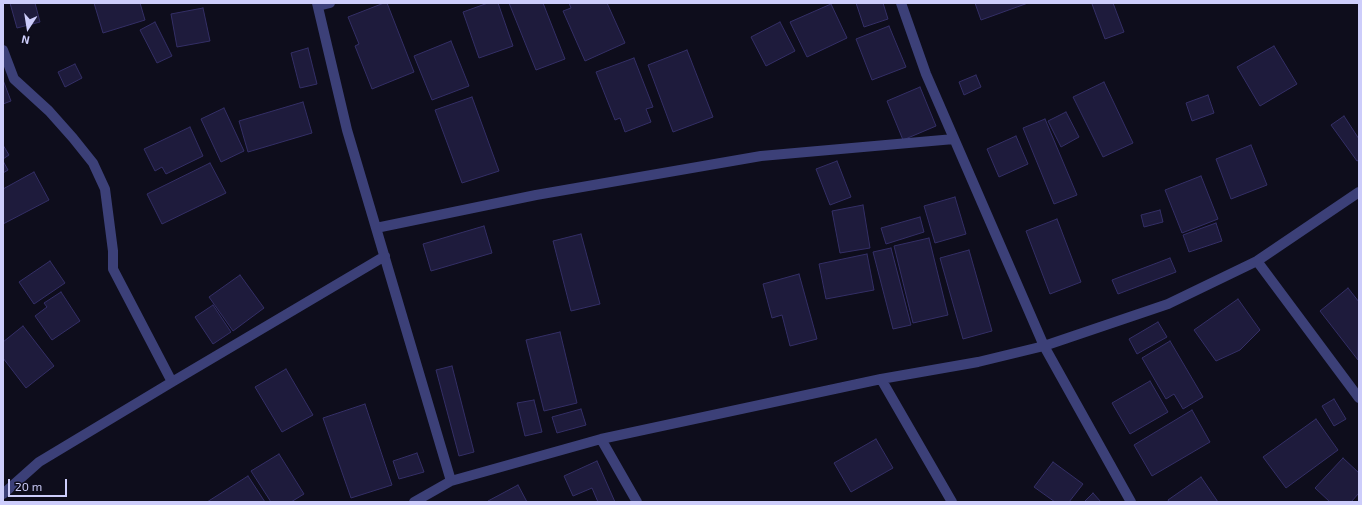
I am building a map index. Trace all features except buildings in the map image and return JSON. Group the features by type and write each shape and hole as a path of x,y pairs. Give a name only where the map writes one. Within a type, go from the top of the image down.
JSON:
{"street":[{"path":"330,3 317,5 347,130 451,481"},
{"path":"901,3 926,74 1044,346 1131,502"},
{"path":"3,50 14,79 49,111 93,163 105,189 113,251 113,269 172,382"},
{"path":"376,228 536,195 761,156 954,139"},
{"path":"414,502 451,481 600,439 881,378 978,362 1044,346 1168,304 1257,261 1359,192"},
{"path":"3,494 39,462 385,256"},
{"path":"1257,261 1359,398"},
{"path":"881,378 952,502"},
{"path":"600,439 637,502"}]}
